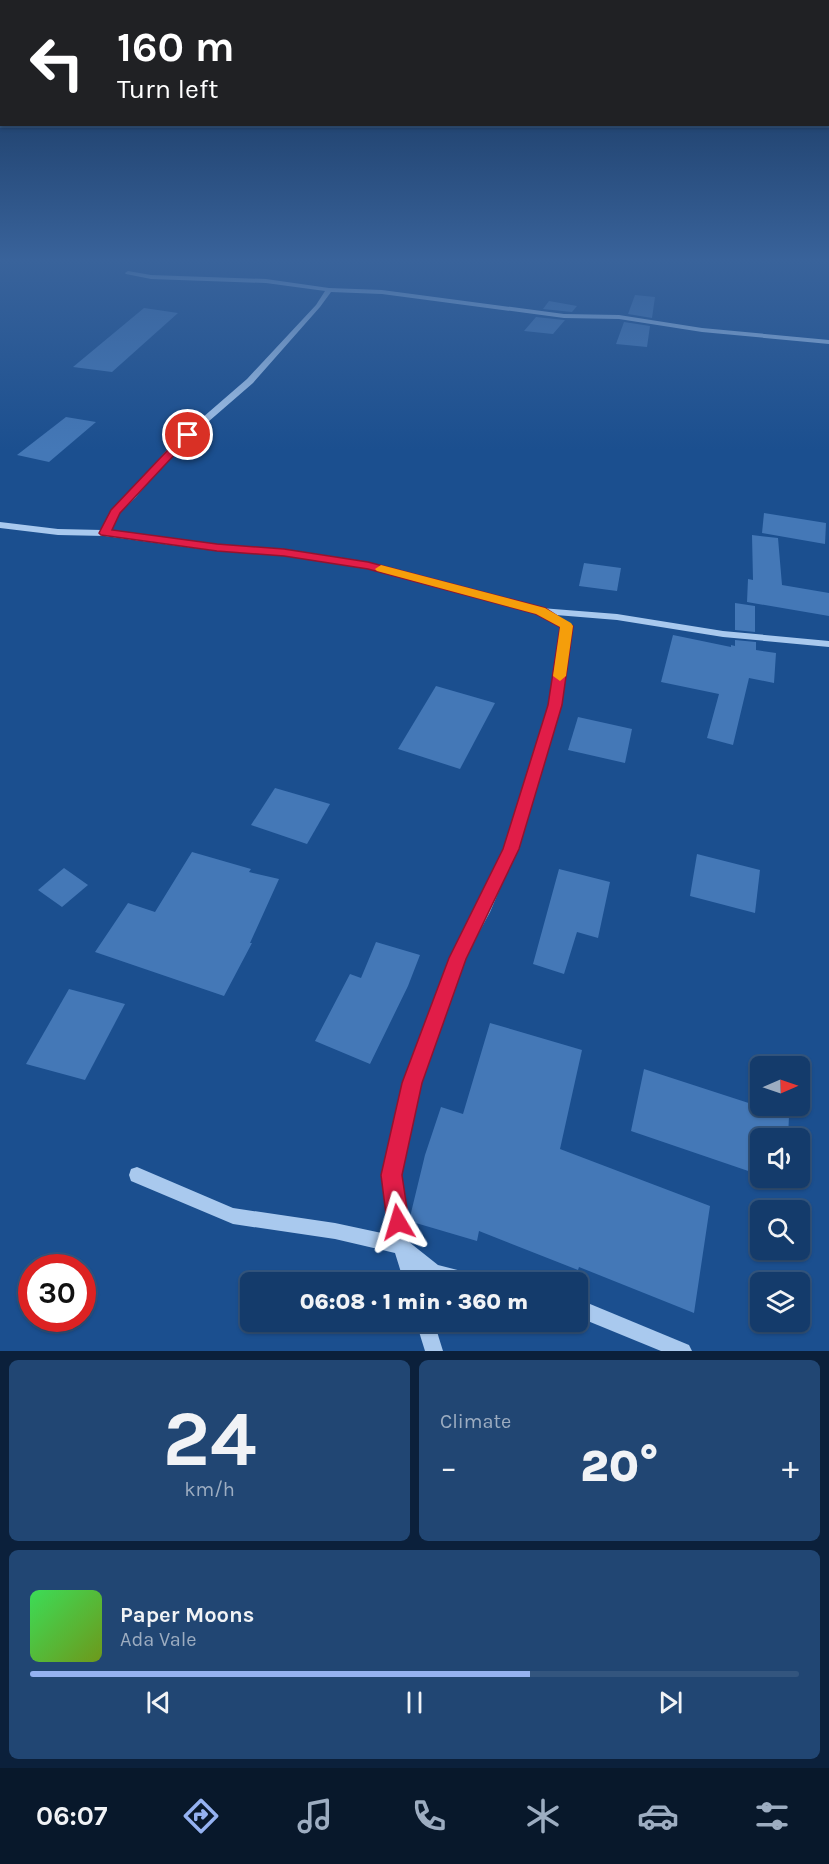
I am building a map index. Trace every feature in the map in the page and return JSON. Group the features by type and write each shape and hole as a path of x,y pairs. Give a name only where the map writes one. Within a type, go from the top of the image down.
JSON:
{"street":[{"path":"105,533 115,512 132,496 175,446 250,381 302,324"},
{"path":"664,324 702,330 829,342"},
{"path":"0,525 58,532 105,533 217,548 284,552 368,566 541,611 617,617 723,634 829,644"},
{"path":"409,1272 401,1246 392,1175 412,1083 458,958 483,912 511,849 555,705 567,626 541,611"},
{"path":"137,1175 232,1215 335,1231 401,1246 433,1272"},
{"path":"588,1311 683,1351"},
{"path":"428,1332 434,1351"}],"building":[{"path":"125,324 166,324 112,372 73,367"},
{"path":"530,324 562,324 553,334 524,331"},
{"path":"623,324 650,326 647,347 616,344"},
{"path":"66,417 96,422 49,462 17,455"},
{"path":"764,513 826,523 825,544 762,533"},
{"path":"752,535 778,538 782,585 829,593 829,616 747,602 748,579 753,580"},
{"path":"584,563 621,568 617,591 579,586"},
{"path":"735,603 755,606 755,632 735,630"},
{"path":"673,635 731,647 731,645 735,646 735,640 756,642 756,650 776,653 774,683 749,678 733,745 707,738 719,694 661,682"},
{"path":"436,686 495,703 460,769 398,749"},
{"path":"578,717 632,729 625,763 568,750"},
{"path":"275,788 330,804 307,844 251,825"},
{"path":"192,852 251,869 249,872 279,879 250,943 252,943 224,996 95,952 128,903 155,912"},
{"path":"697,854 760,870 755,913 690,896"},
{"path":"64,868 88,885 62,907 38,890"},
{"path":"559,869 610,882 598,938 577,932 564,974 533,964"},
{"path":"376,942 420,955 408,986 370,1064 315,1041 350,974 361,978"},
{"path":"69,989 125,1004 85,1080 26,1064"},
{"path":"490,1023 582,1050 560,1149 710,1206 694,1313 579,1267 578,1270 479,1231 477,1241 409,1221 425,1155 441,1107 463,1114"},
{"path":"644,1069 750,1103 750,1116 789,1116 788,1128 750,1128 750,1172 631,1131"}],"slow traffic":[{"path":"381,569 541,611 567,626 560,676"}],"route":[{"path":"188,435 175,446 132,496 115,512 105,533 217,548 284,552 368,566 541,611 567,626 555,705 511,849 483,912 458,958 412,1083 392,1175 398,1222"}]}
